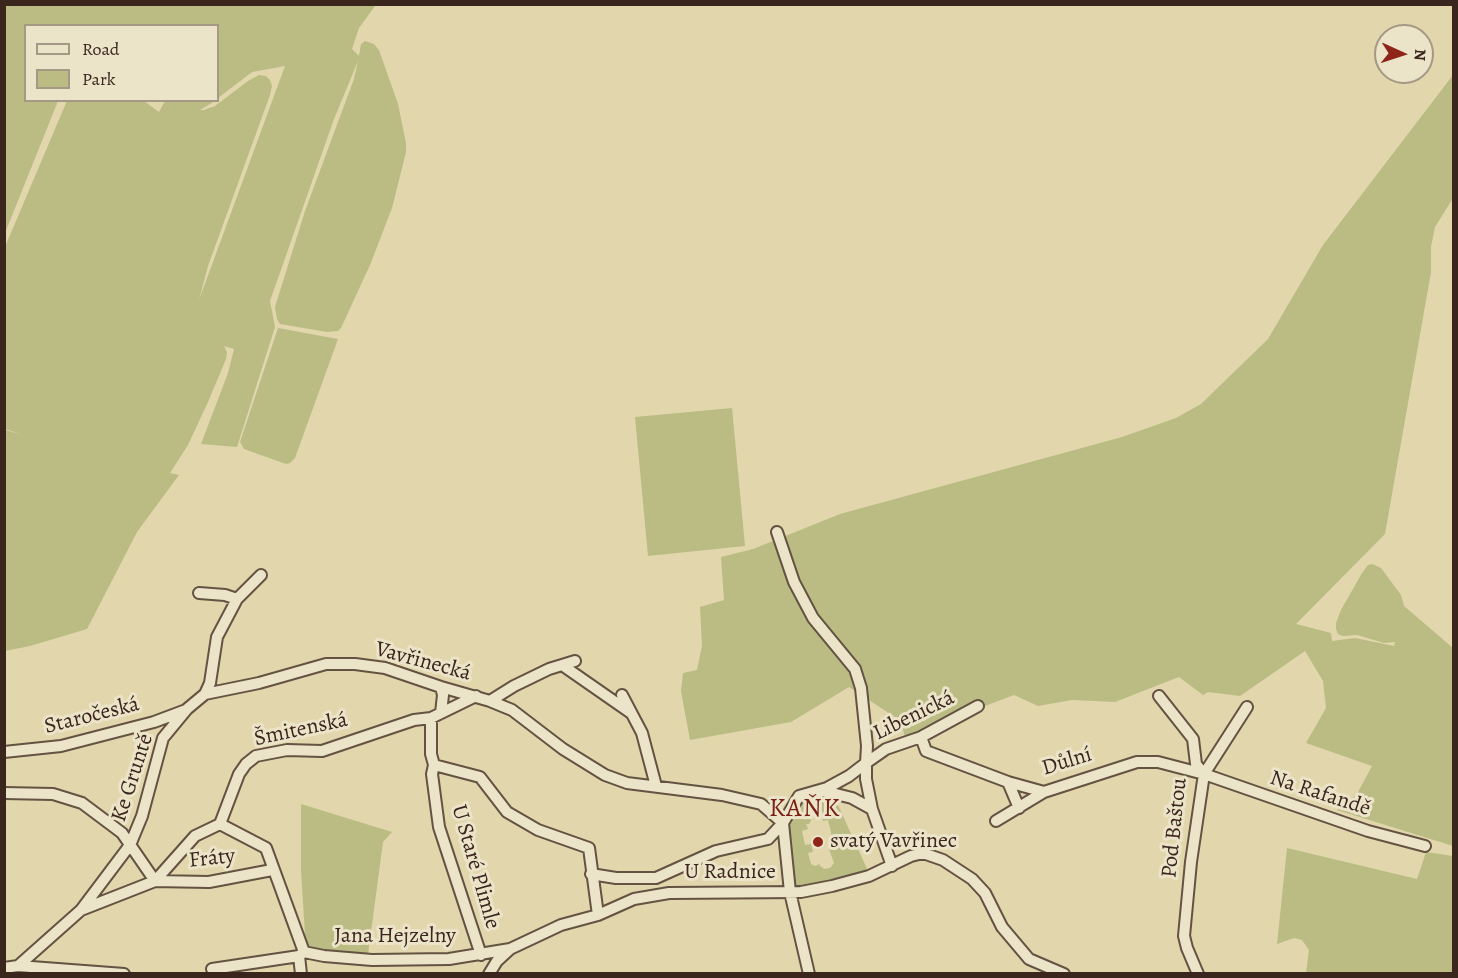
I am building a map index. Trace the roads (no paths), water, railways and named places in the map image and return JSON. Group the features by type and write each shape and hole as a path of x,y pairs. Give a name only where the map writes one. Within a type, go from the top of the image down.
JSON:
{"street":[{"path":"777,531 794,582 813,618 855,669 861,688 867,746 866,763 849,776 820,790 799,796 783,823 790,892 809,974"},
{"path":"205,694 210,683 217,637 237,599 261,575"},
{"path":"199,593 225,595 237,599"},
{"name":"Vavřinecká","path":"490,701 514,686 575,661"},
{"name":"Vavřinecká","path":"205,694 259,683 326,664 355,664 385,668 476,696 512,710 563,749 605,775 627,783 722,795 761,804 783,823"},
{"path":"562,665 632,714"},
{"name":"U Staré Plimle","path":"441,687 443,695 436,716 431,754 439,827 481,955"},
{"name":"Ke Gruntě","path":"4,969 18,966 81,910 130,845 142,816 163,738 187,710 205,694"},
{"path":"622,695 648,751 656,786"},
{"name":"Šmitenská","path":"220,824 239,774 256,756 288,750 322,751 414,720 436,716 476,696"},
{"name":"Pod Baštou","path":"1159,696 1192,739 1196,764 1203,774 1184,936 1198,974"},
{"name":"Libenická","path":"892,866 872,808 866,779 866,763 886,749 921,737 978,706"},
{"path":"1203,774 1247,707"},
{"name":"Staročeská","path":"4,752 61,746 154,722 187,710"},
{"path":"154,722 163,738"},
{"name":"Důlní","path":"921,737 926,751 1008,782 1044,792 1111,768 1137,762 1158,762 1203,774"},
{"path":"434,765 480,777 507,812 538,830 589,848 598,915"},
{"name":"Na Rafandě","path":"1203,774 1368,831 1425,846"},
{"path":"1008,782 1019,808"},
{"path":"820,790 852,798 872,808"},
{"path":"996,821 1044,792"},
{"path":"4,793 53,794 82,803 122,833 130,845"},
{"name":"U Radnice","path":"591,874 616,878 656,878 716,851 768,839 783,823"},
{"path":"155,881 195,836 220,824"},
{"name":"Fráty","path":"220,824 266,848 301,954"},
{"name":"Ke Gruntě","path":"81,910 155,881 130,845"},
{"path":"790,892 832,886 869,876 911,856 923,853 943,860 972,879 985,893 1002,927 1029,959 1035,974"},
{"name":"Fráty","path":"155,881 209,882 272,870"},
{"name":"U Radnice","path":"665,875 669,893"},
{"name":"U Radnice","path":"489,974 497,961 510,949 561,925 598,915 634,899 669,893 790,892"},
{"name":"Jana Hejzelny","path":"212,969 301,954 372,960 448,959 510,949"},
{"path":"301,954 301,974"},
{"path":"1029,959 1064,974"},
{"path":"18,966 124,974"}],"place":[{"name":"svatý Vavřinec","path":"818,842"}],"district":[{"name":"KAŇK","path":"805,810"}]}
